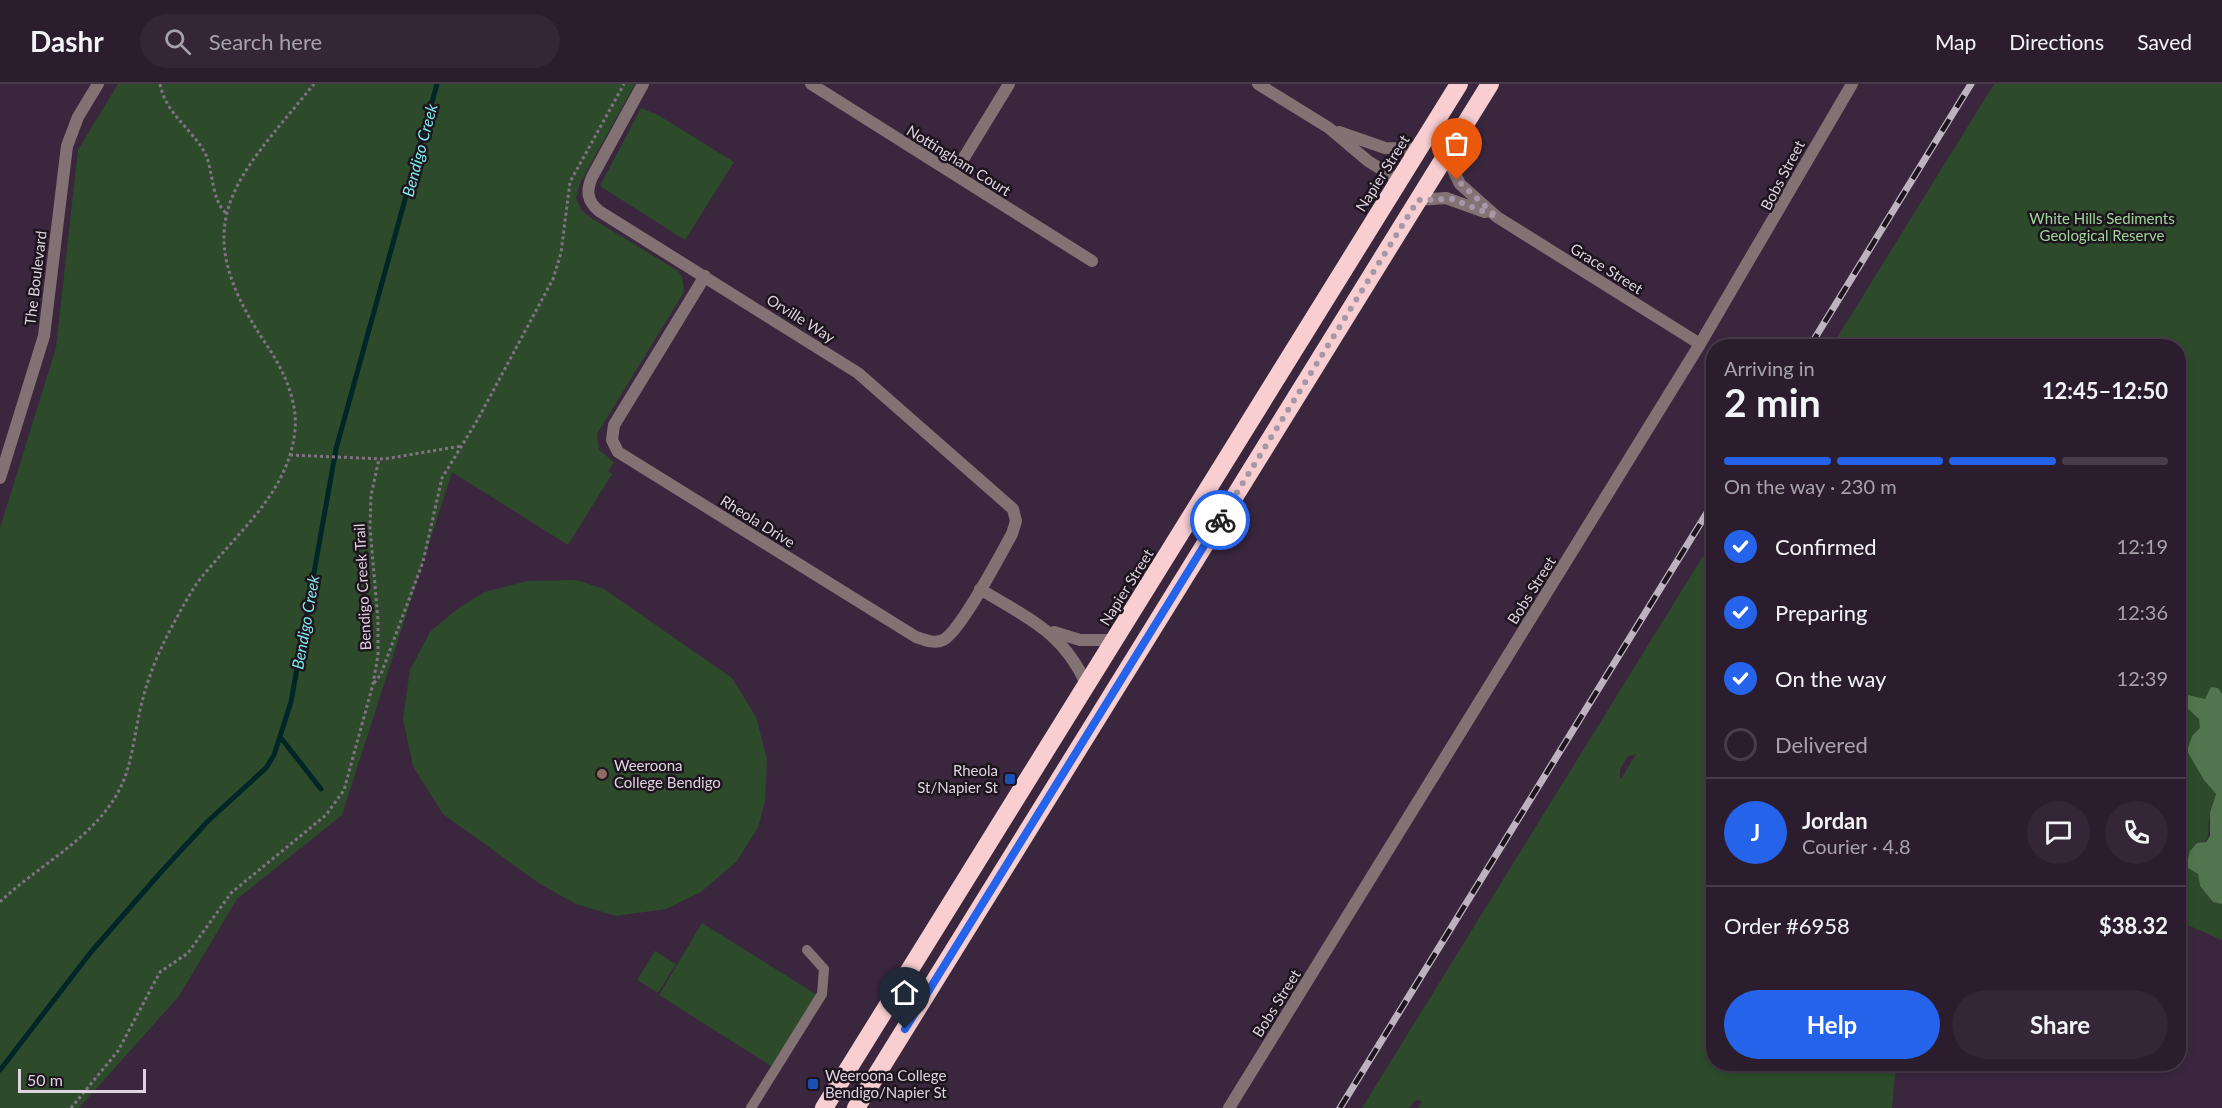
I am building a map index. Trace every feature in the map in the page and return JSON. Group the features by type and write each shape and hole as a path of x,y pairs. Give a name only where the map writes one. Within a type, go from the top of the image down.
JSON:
{"highway":[{"name":"Napier Street","path":"824,1108 1458,84"},
{"path":"1400,181 1420,172 1455,120 1484,84"},
{"path":"856,1108 1490,84"},
{"path":"1028,780 1077,723 1104,681 1112,678 1120,682"}],"street":[{"name":"The Boulevard","path":"0,477 45,328 67,146 78,117 98,84"},
{"name":"Orville Way","path":"644,84 592,177 589,198 599,211 858,373 1007,502 1015,515 1015,527 980,589"},
{"name":"Nottingham Court","path":"811,84 1092,261"},
{"path":"954,174 1010,84"},
{"path":"1258,84 1329,128 1368,161 1400,181"},
{"name":"Bobs Street","path":"1229,1108 1700,344 1852,84"},
{"path":"1329,128 1385,148 1419,149"},
{"name":"Grace Street","path":"1446,156 1460,184 1497,217 1700,344"},
{"name":"Grace Street","path":"1418,200 1452,199 1497,217"},
{"name":"Rheola Drive","path":"705,276 614,425 612,440 618,452 925,640 933,642 946,638 980,589"},
{"path":"980,589 1042,627 1066,648 1087,686"},
{"path":"1042,627 1080,640 1115,640"}],"lane":[{"path":"751,1108 822,994 824,969 807,950"}],"path":[{"path":"160,84 172,112 204,153 220,205 226,213"},
{"path":"0,902 74,842 111,804 126,776 147,682 163,644 195,586 273,493 284,474 295,430 294,405 282,372 242,306 230,278 223,243 226,213 250,165 314,84"},
{"path":"373,684 381,674 423,562 442,478 553,279 561,253 570,182 624,84"},
{"path":"290,455 379,459 462,445"},
{"name":"Bendigo Creek Trail","path":"71,1108 118,1051 160,972 188,953 231,894 326,815 339,800 373,684 379,628 370,521 371,496 379,459"}],"green space":[{"path":"118,84 635,84 580,183 576,198 582,211 591,218 678,271 682,277 684,292 597,434 599,450 614,462 608,471 612,474 568,545 452,472 342,815 237,899 179,996 79,1108 0,1108 0,528 56,348 78,150"},
{"name":"White Hills Sediments Geological Reserve","path":"1994,84 2222,84 2222,754 2201,775 2216,794 2210,813 2208,836 2203,843 2190,851 2186,867 2186,339 1836,339"},
{"path":"641,108 658,115 734,162 685,240 600,186"},
{"path":"1706,551 1706,1071 1895,1071 1892,1108 1418,1108 1422,1101 1416,1100 1409,1108 1362,1108","holes":["1636,754 1620,779 1620,769 1628,756"]},
{"path":"576,580 604,589 732,678 756,717 767,759 765,801 758,828 736,862 701,892 666,909 616,916 576,904 540,884 443,814 413,766 403,719 410,670 430,632 457,609 485,592 528,581"},
{"path":"2211,687 2218,688 2222,694 2222,904 2213,902 2200,886 2198,874 2186,867 2190,851 2197,843 2206,842 2210,836 2210,813 2216,794 2204,780 2187,751 2192,736 2200,728 2199,719 2186,707 2186,699 2188,695 2205,699"},
{"name":"White Hills Sediments Geological Reserve","path":"2186,867 2198,874 2200,886 2213,902 2222,904 2222,940 2186,924"},
{"path":"702,923 817,995 771,1066 659,995"},
{"path":"655,951 676,964 658,993 637,980"}],"waterway":[{"name":"Bendigo Creek","path":"0,1070 91,952 208,821 266,768 274,755 291,702 336,449 437,84"},
{"path":"281,738 321,789"}],"railway":[{"path":"1814,339 1971,84"},
{"path":"1340,1108 1706,514"}],"way so far":[{"path":"1220,520 1418,200 1452,199 1497,217 1457,180"}],"place":[{"name":"Weeroona College Bendigo","path":"602,774"},
{"name":"Rheola St/Napier St","path":"1010,779"},
{"name":"Weeroona College Bendigo/Napier St","path":"813,1084"}],"route":[{"path":"905,1029 1220,520"}]}
